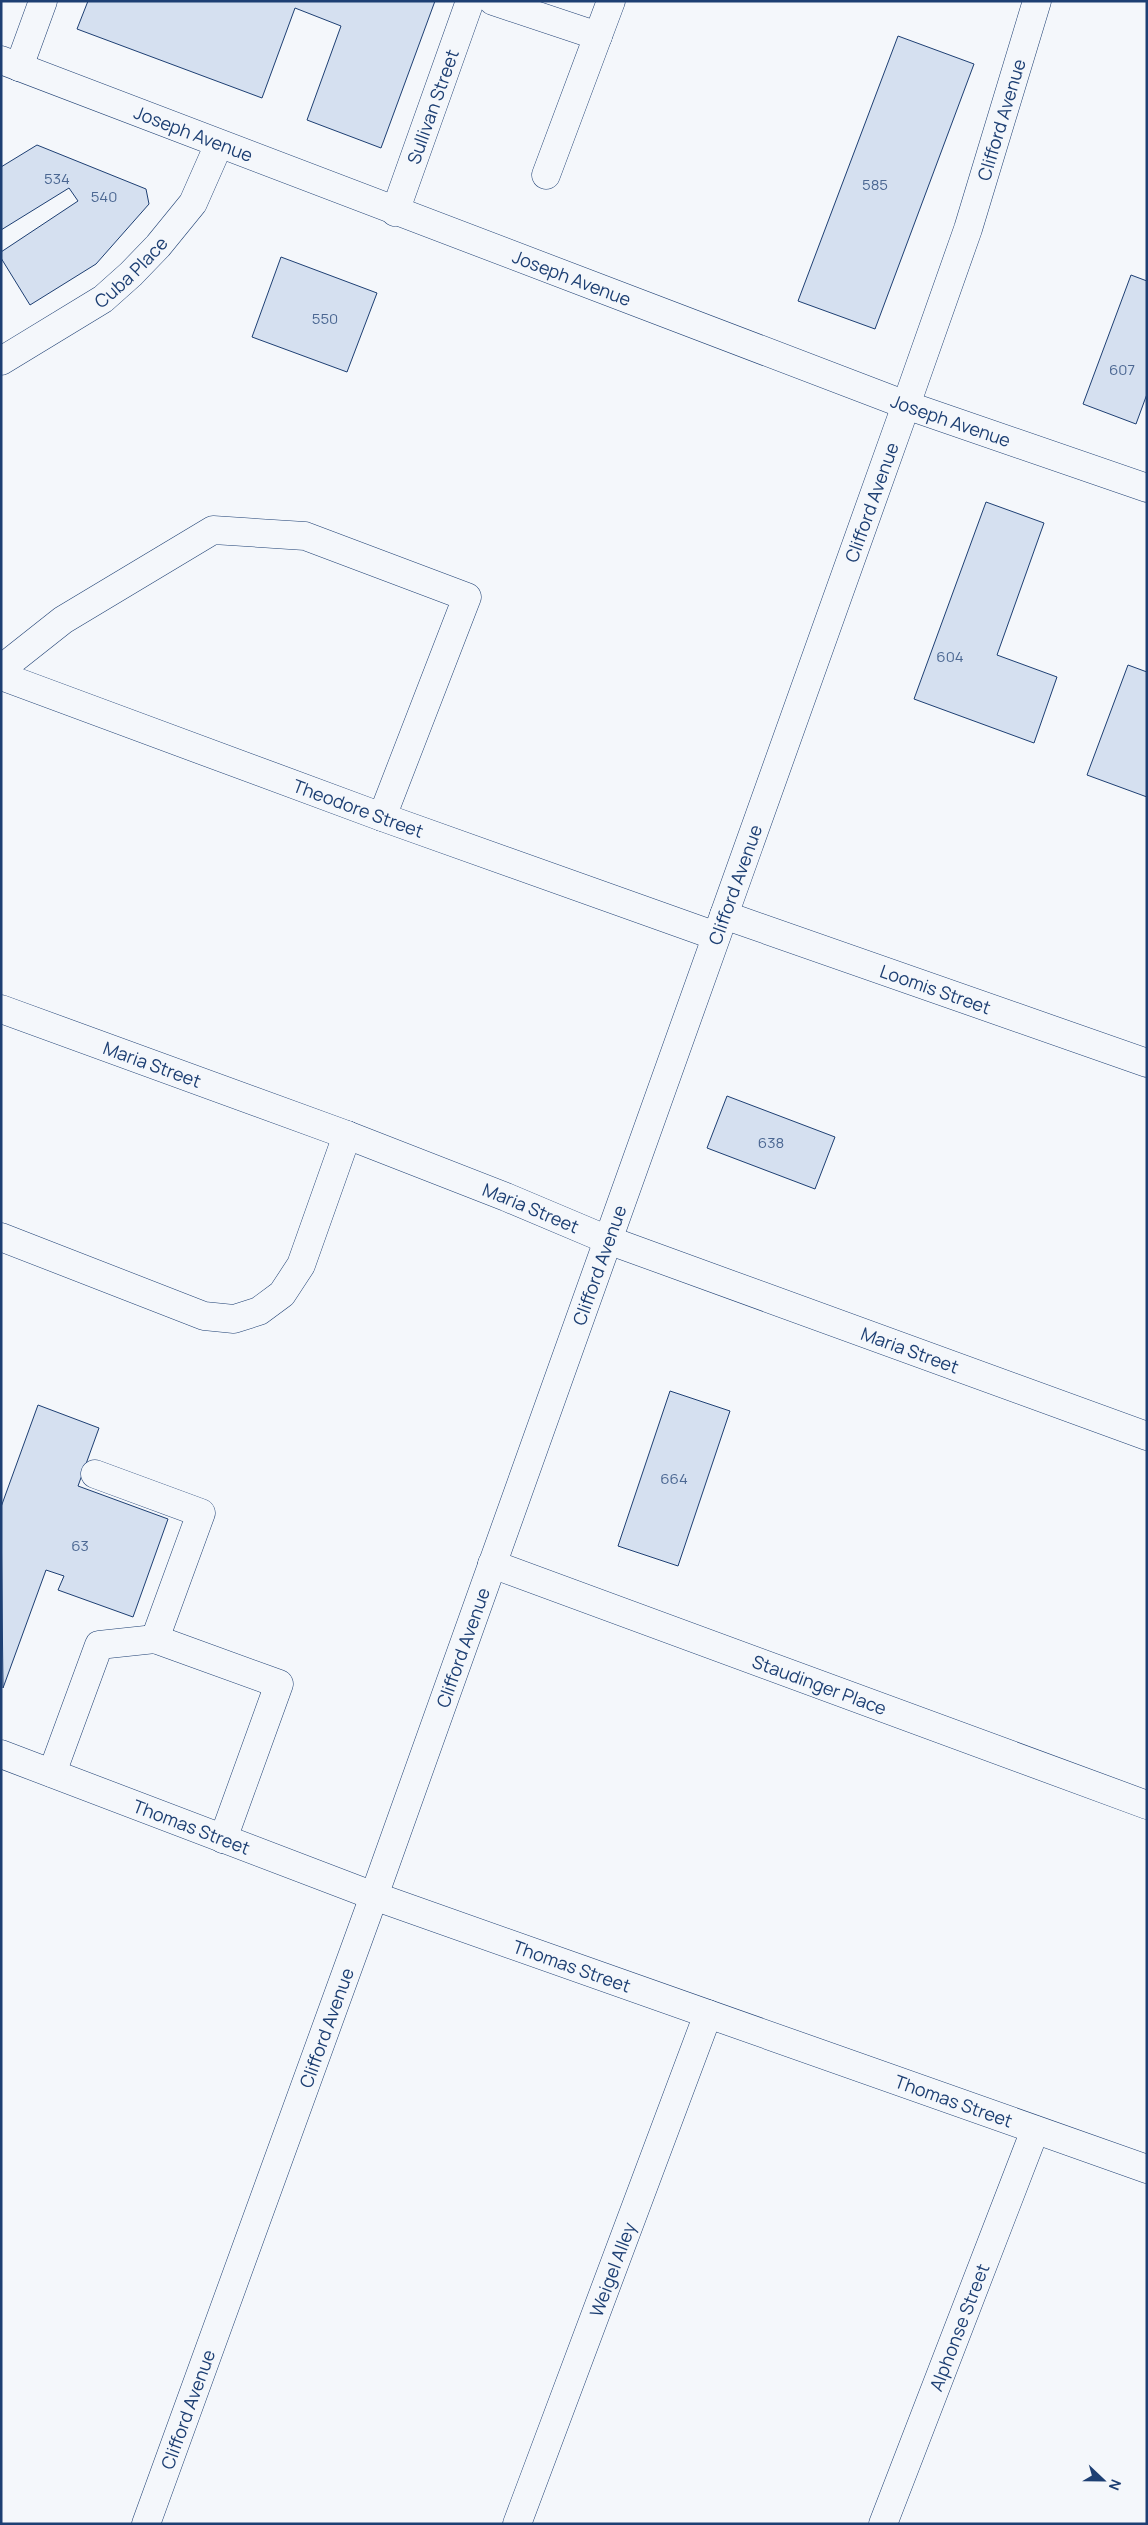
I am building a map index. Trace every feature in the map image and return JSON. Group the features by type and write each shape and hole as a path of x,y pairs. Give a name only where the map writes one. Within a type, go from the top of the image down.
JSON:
{"street":[{"path":"10,64 43,1"},
{"name":"Sullivan Street","path":"395,212 470,1"},
{"path":"493,1 598,36"},
{"path":"546,175 611,1"},
{"name":"Clifford Avenue","path":"146,2524 374,1896 906,405 968,229 1037,1"},
{"name":"Joseph Avenue","path":"10,64 906,405 1147,488"},
{"name":"Cuba Place","path":"1,360 96,304 131,274 158,246 192,203 219,144"},
{"path":"1,668 63,620 213,530 305,536 468,597 382,817"},
{"name":"Theodore Street","path":"1,676 382,817 720,925"},
{"name":"Loomis Street","path":"720,925 1147,1063"},
{"name":"Maria Street","path":"1,1009 347,1135 506,1197 608,1240 1147,1436"},
{"path":"1,1237 204,1316 234,1319 259,1311 282,1294 301,1265 347,1135"},
{"path":"95,1474 201,1513 155,1639"},
{"name":"Staudinger Place","path":"492,1564 1147,1805"},
{"path":"52,1773 99,1646 155,1639 279,1684 222,1839"},
{"name":"Thomas Street","path":"1,1754 374,1896 1147,2169"},
{"name":"Weigel Alley","path":"517,2524 708,2014"},
{"name":"Alphonse Street","path":"883,2524 1035,2130"}],"building":[{"path":"88,1 435,1 381,148 307,120 341,26 295,8 262,98 77,29"},
{"path":"898,36 974,64 875,329 798,301"},
{"path":"37,145 146,189 149,204 96,264 30,305 1,258 1,252 78,201 69,188 1,230 1,167"},
{"path":"281,257 377,293 347,372 252,337"},
{"path":"1131,275 1147,281 1147,394 1136,424 1083,404"},
{"path":"986,502 1044,523 997,655 1057,677 1034,743 914,699"},
{"path":"1128,665 1147,672 1147,797 1087,775"},
{"path":"727,1096 835,1137 815,1189 707,1148"},
{"path":"670,1391 730,1411 678,1566 618,1546"},
{"path":"38,1405 99,1428 78,1486 168,1519 133,1617 58,1590 64,1576 46,1570 3,1688 1,1507"}]}
